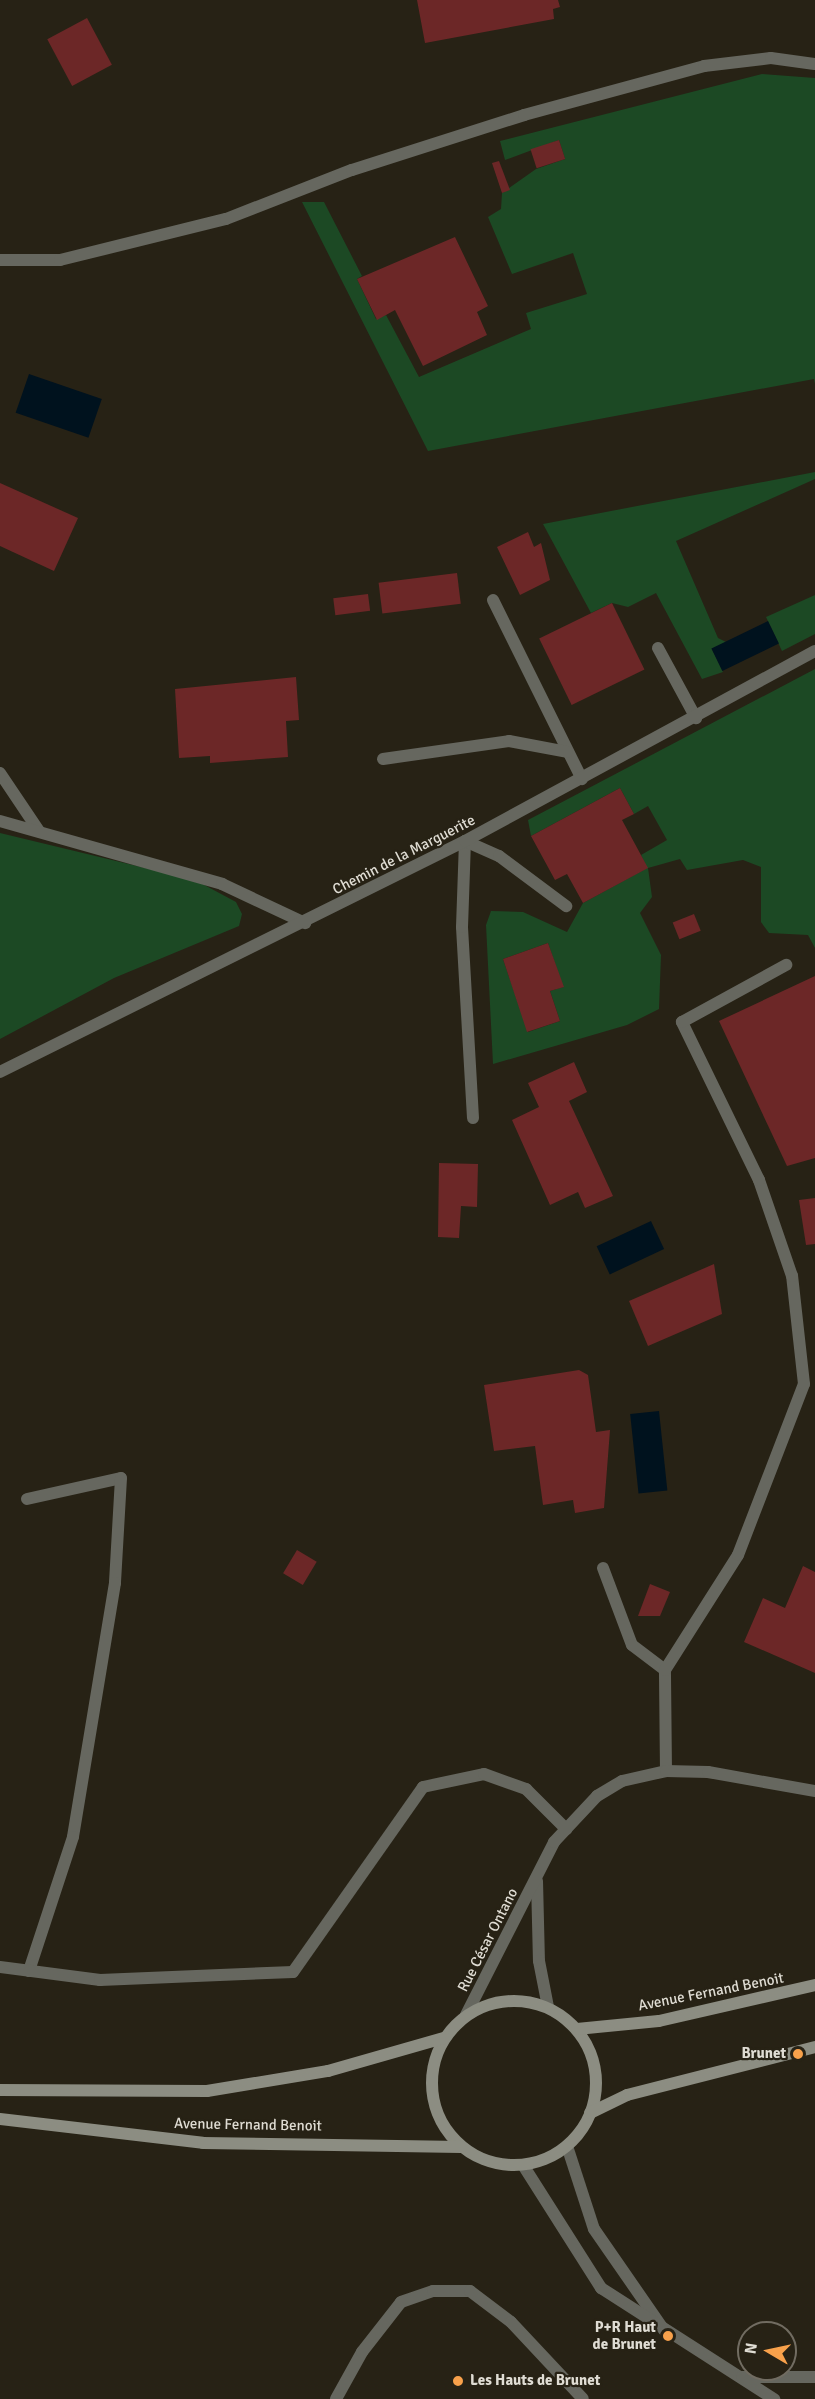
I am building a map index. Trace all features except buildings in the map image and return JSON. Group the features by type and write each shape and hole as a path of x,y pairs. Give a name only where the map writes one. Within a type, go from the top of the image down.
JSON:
{"main road":[{"name":"Avenue Fernand Benoit","path":"577,2029 659,2021 815,1985"},
{"path":"590,2113 594,2061 577,2029 548,2007 506,2000 466,2015 444,2038 434,2060 435,2108 461,2147 501,2165 523,2165 567,2146 590,2113 627,2095 815,2047"},
{"name":"Avenue Fernand Benoit","path":"0,2090 207,2091 328,2071 444,2038"},
{"name":"Avenue Fernand Benoit","path":"0,2119 203,2143 461,2147"}],"street":[{"path":"0,260 60,260 226,219 352,170 525,114 704,66 771,58 815,64"},
{"path":"493,600 582,779"},
{"path":"658,648 696,718"},
{"name":"Chemin de la Marguerite","path":"0,1072 305,923 465,841 696,718 815,651"},
{"path":"383,759 509,741 567,752"},
{"path":"0,773 39,831"},
{"path":"0,821 222,884 305,923"},
{"path":"473,1118 462,927 465,841 499,856 566,906"},
{"path":"666,1771 665,1670 738,1556 809,1383 792,1276 759,1180 682,1023 786,965"},
{"path":"27,1499 122,1478 115,1583 73,1837 28,1971"},
{"path":"603,1568 632,1645 665,1670"},
{"name":"Rue César Ontano","path":"466,2015 566,1829 597,1796 622,1781 666,1771 708,1772 815,1791"},
{"path":"0,1967 100,1980 293,1972 423,1787 484,1774 526,1789 566,1829"},
{"name":"Rue César Ontano","path":"537,1880 539,1961 548,2007"},
{"path":"567,2146 594,2229 668,2336"},
{"path":"523,2165 601,2288 668,2336 737,2374"},
{"path":"336,2399 362,2352 401,2302 433,2291 470,2290 511,2322 583,2399"},
{"path":"797,2377 815,2377"},
{"path":"748,2381 774,2399"}],"green space":[{"path":"762,74 815,78 815,384 814,379 428,451 302,202 324,202 362,276 357,279 376,319 386,315 419,377 531,329 526,313 587,294 573,253 512,274 488,217 501,209 502,193 536,169 565,159 559,140 505,160 500,141"},
{"path":"815,472 815,479 676,541 718,638 726,642 712,649 723,672 702,679 656,593 628,607 612,603 591,613 543,524"},
{"path":"815,595 815,634 782,651 766,617"},
{"path":"815,669 815,948 808,935 769,933 761,922 761,867 743,860 687,870 680,859 648,868 652,897 640,913 661,955 659,1009 627,1025 493,1064 486,925 491,911 523,912 567,932 583,903 647,868 641,855 667,840 648,806 634,814 620,788 531,836 528,820","holes":["548,943 563,987 550,991 560,1021 528,1032 503,959"]},
{"path":"0,833 195,880 236,902 242,914 239,926 114,978 0,1039"}],"water":[{"path":"29,374 102,399 88,438 16,413"},
{"path":"768,621 779,643 722,671 711,649"},
{"path":"651,1221 664,1249 610,1274 597,1246"},
{"path":"659,1411 667,1491 639,1494 630,1414"}],"place":[{"name":"Brunet","path":"798,2054"},
{"name":"P+R Haut de Brunet","path":"668,2336"},
{"name":"Les Hauts de Brunet","path":"458,2381"}]}
